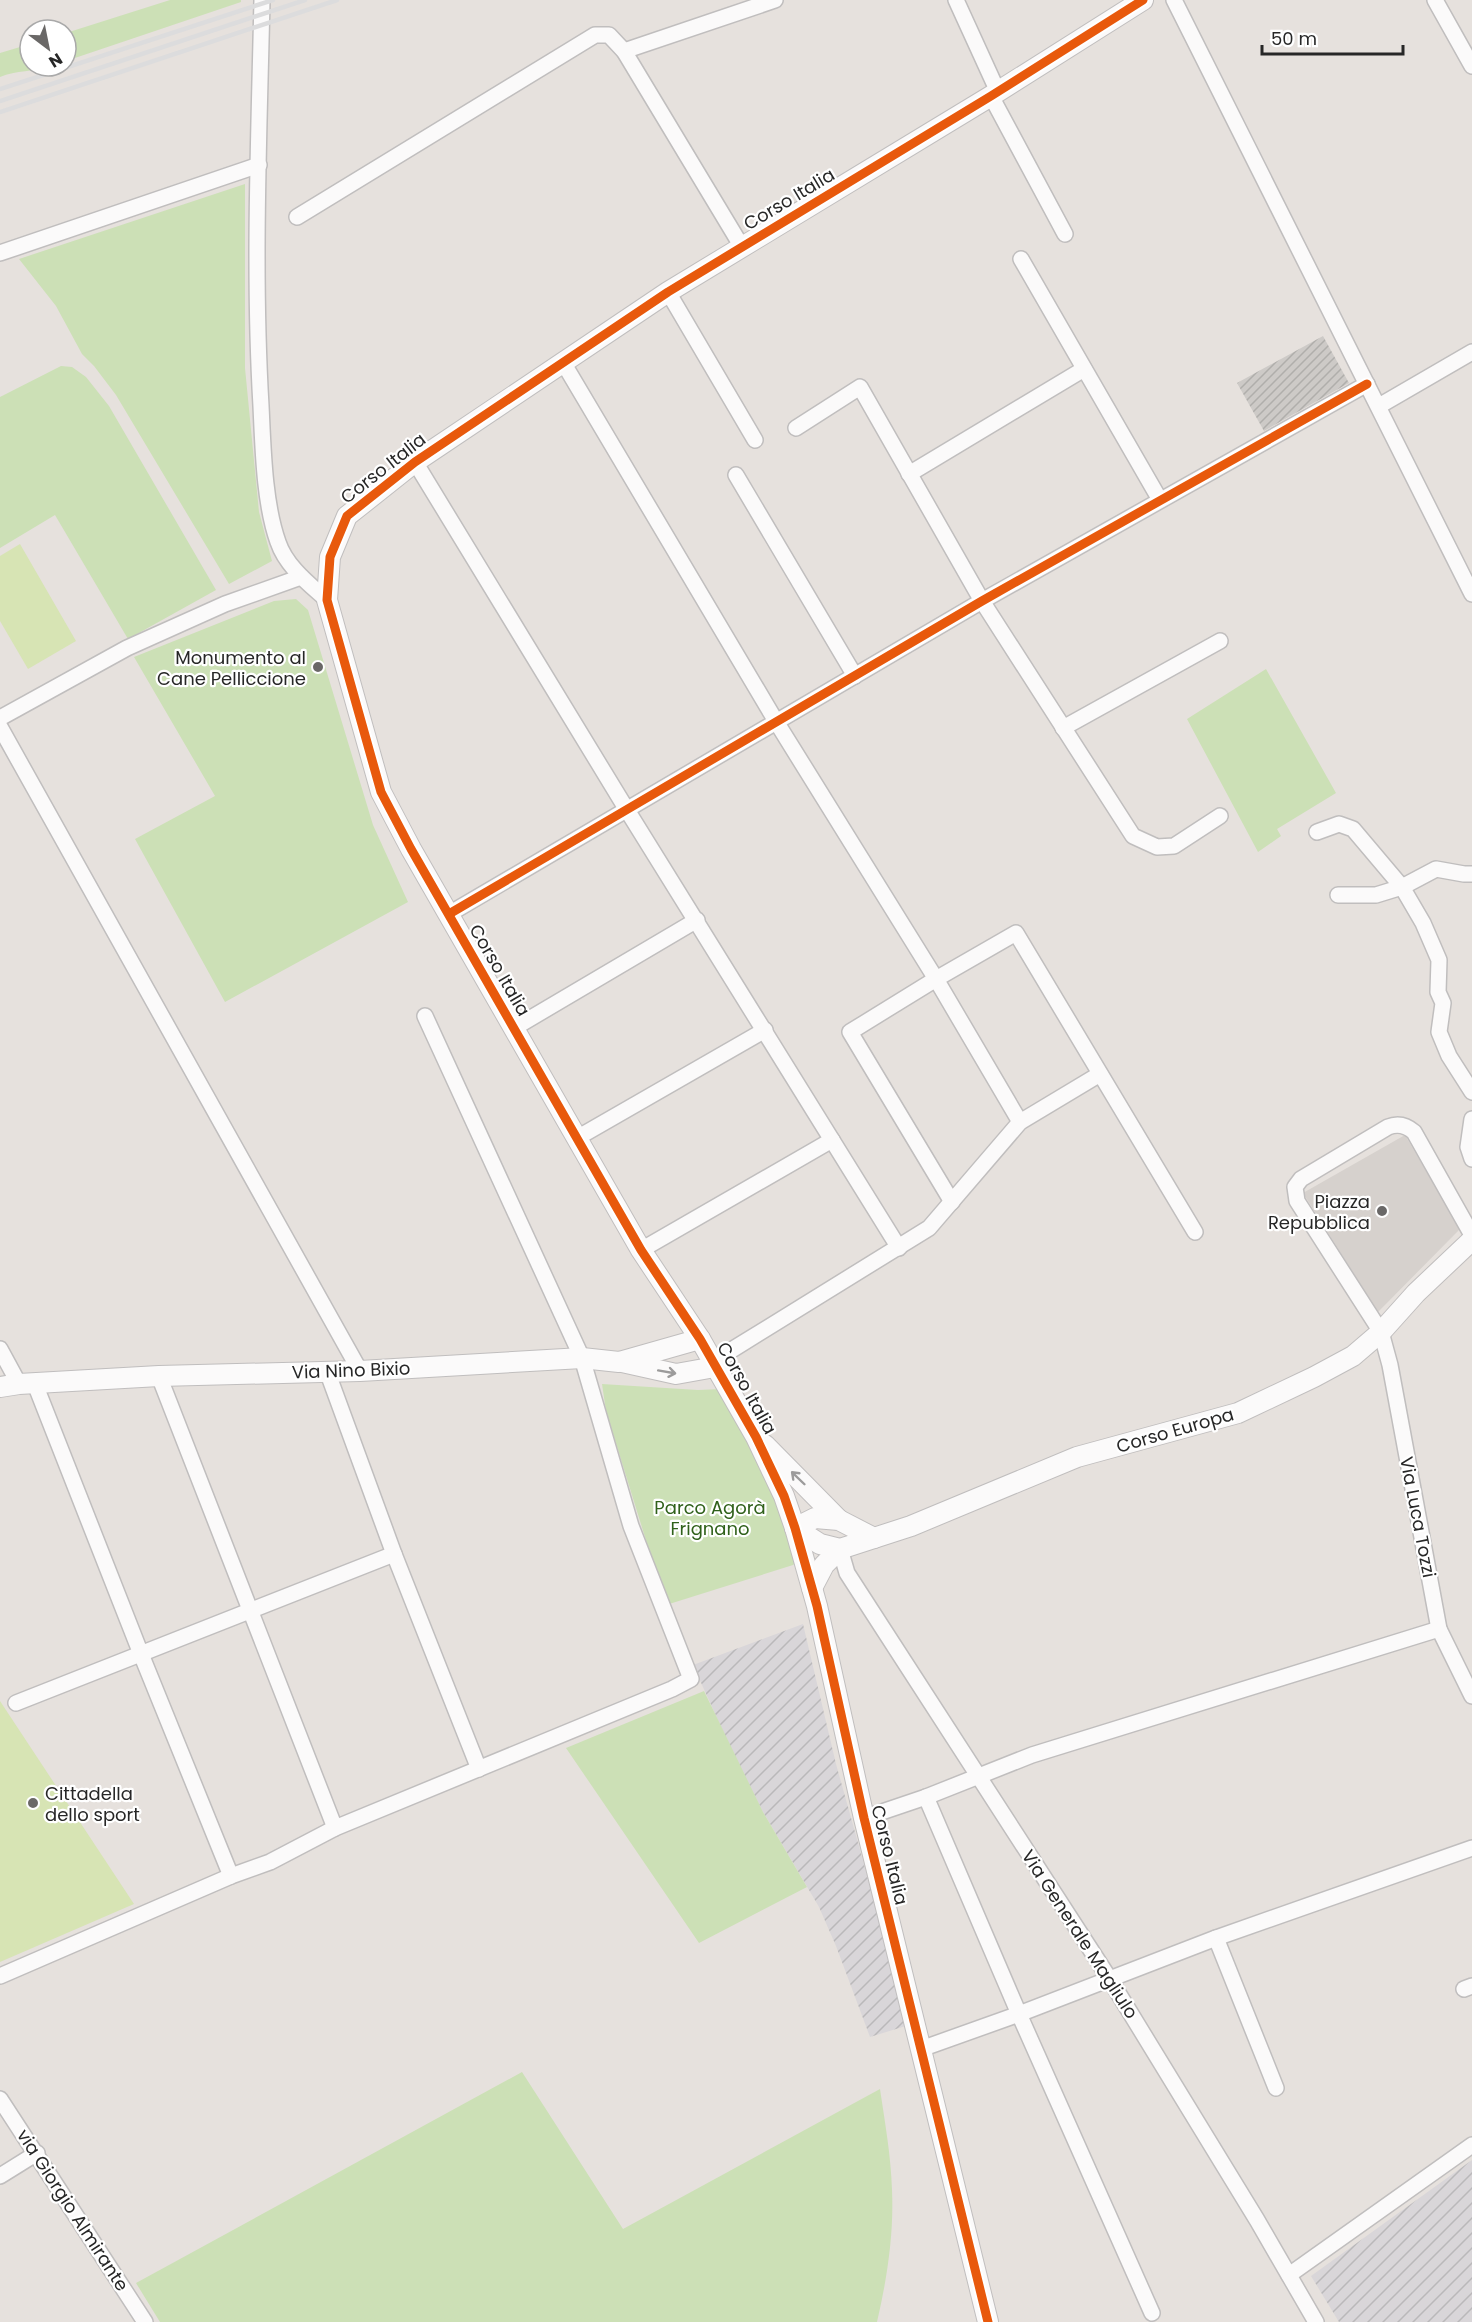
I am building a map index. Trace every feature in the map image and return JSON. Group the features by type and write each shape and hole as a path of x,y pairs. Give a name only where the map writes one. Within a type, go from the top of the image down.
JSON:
{"street":[{"path":"262,0 259,379 271,514 278,543 291,566 327,600"},
{"path":"624,51 775,0"},
{"path":"956,0 994,94 1065,234"},
{"name":"Corso Italia","path":"988,2322 864,1818 812,1588 784,1496 756,1437 700,1339 641,1250 411,849 381,792 327,600 330,557 347,516 415,462 669,292 994,94 1143,0"},
{"path":"1174,0 1472,594"},
{"path":"1435,0 1470,57"},
{"path":"297,217 595,35 609,36 624,51 742,247"},
{"path":"0,253 259,165"},
{"path":"1021,259 1160,501"},
{"path":"669,292 755,440"},
{"path":"1378,406 1472,352"},
{"path":"564,364 777,723 936,979 1020,1122"},
{"path":"909,474 1084,369"},
{"path":"449,914 982,601 1367,384"},
{"path":"796,428 860,387 982,601 1133,836 1157,847 1174,846 1220,816"},
{"path":"415,462 627,810 899,1248"},
{"path":"736,475 855,676"},
{"path":"0,718 127,648 225,604 302,577"},
{"path":"1063,728 1220,641"},
{"path":"0,727 360,1371"},
{"path":"1317,832 1339,824 1353,829 1402,887 1423,922 1440,960 1438,992 1443,1003 1439,1032 1449,1056 1472,1092"},
{"path":"1338,894 1376,895 1402,887 1436,869 1464,874 1472,873"},
{"path":"514,1028 697,920"},
{"path":"952,1202 850,1032 1016,933 1195,1232"},
{"path":"0,1976 231,1876 270,1862 335,1828 672,1689 691,1679 631,1526 582,1358 425,1016"},
{"path":"577,1138 765,1030"},
{"path":"619,1362 676,1374 715,1367 729,1351 929,1228 1020,1122 1100,1074"},
{"path":"1472,1119 1468,1148 1472,1160"},
{"path":"1381,1332 1298,1201 1294,1192 1297,1183 1393,1125 1404,1126 1414,1132 1472,1237"},
{"path":"641,1250 832,1140"},
{"name":"Corso Europa","path":"874,1538 912,1526 1077,1457 1238,1413 1314,1377 1353,1356 1381,1332 1472,1237"},
{"name":"Via Luca Tozzi","path":"1381,1332 1390,1365 1439,1629 1472,1696"},
{"name":"Via Nino Bixio","path":"18,1385 159,1376 360,1371 582,1358 619,1362 700,1339"},
{"path":"0,1349 141,1654 231,1876"},
{"path":"327,1371 394,1554 479,1769"},
{"path":"159,1376 335,1828"},
{"path":"756,1437 839,1520 874,1538"},
{"path":"795,1528 815,1518 839,1520"},
{"path":"795,1528 820,1544 840,1549"},
{"path":"812,1588 824,1565 840,1549 874,1538"},
{"name":"Via Generale Magliulo","path":"840,1549 848,1573 977,1776 1110,1978 1316,2322"},
{"path":"16,1703 394,1554"},
{"path":"864,1818 926,1797 1032,1755 1439,1629"},
{"path":"926,1797 1019,2014 1152,2313"},
{"path":"921,2049 1216,1938 1472,1848"},
{"path":"1216,1938 1276,2088"},
{"name":"via Giorgio Almirante","path":"0,2099 145,2322"},
{"path":"1289,2275 1472,2145"},
{"path":"0,2176 37,2154"}],"shaded area":[{"name":"Piazza Repubblica","path":"1405,1135 1460,1229 1378,1312 1303,1193"},
{"path":"803,1624 836,1764 909,2025 870,2037 819,1907 763,1812 731,1749 693,1665"},
{"path":"1472,2160 1472,2322 1339,2322 1311,2276"}],"green space":[{"path":"170,0 241,0 241,2 78,57 78,29"},
{"path":"18,48 18,72 0,77 0,53"},
{"path":"245,184 245,368 259,512 272,561 229,584 116,395 82,354 56,306 19,259"},
{"path":"61,366 72,367 86,377 109,406 216,590 128,639 55,515 0,548 0,397"},
{"path":"20,544 76,641 28,669 0,621 0,556"},
{"path":"296,599 308,610 373,825 408,902 225,1002 135,839 215,796 134,657 274,601"},
{"path":"1266,669 1336,793 1277,829 1281,836 1258,852 1187,719"},
{"name":"Parco Agorà Frignano","path":"602,1384 698,1390 721,1389 750,1438 803,1555 793,1565 666,1605 606,1411"},
{"path":"704,1691 763,1812 807,1887 699,1943 566,1748"},
{"name":"Cittadella dello sport","path":"0,1701 134,1904 0,1962"},
{"path":"522,2072 623,2229 880,2089 888,2140 892,2223 884,2289 877,2322 160,2322 136,2283"}],"building":[{"path":"1323,336 1349,383 1264,431 1237,383"}],"railway":[{"path":"0,89 273,0"},
{"path":"0,101 305,0"},
{"path":"0,112 337,0"}],"cycle path":[{"path":"988,2322 864,1818 817,1606 784,1496 756,1437 700,1339 641,1250 411,849 381,792 327,600 330,557 347,516 415,462 668,292 991,96 1143,0"},
{"path":"449,914 982,601 1367,384"}],"place":[{"name":"Monumento al Cane Pelliccione","path":"318,667"},
{"name":"Piazza Repubblica","path":"1382,1211"},
{"name":"Cittadella dello sport","path":"33,1803"}]}
